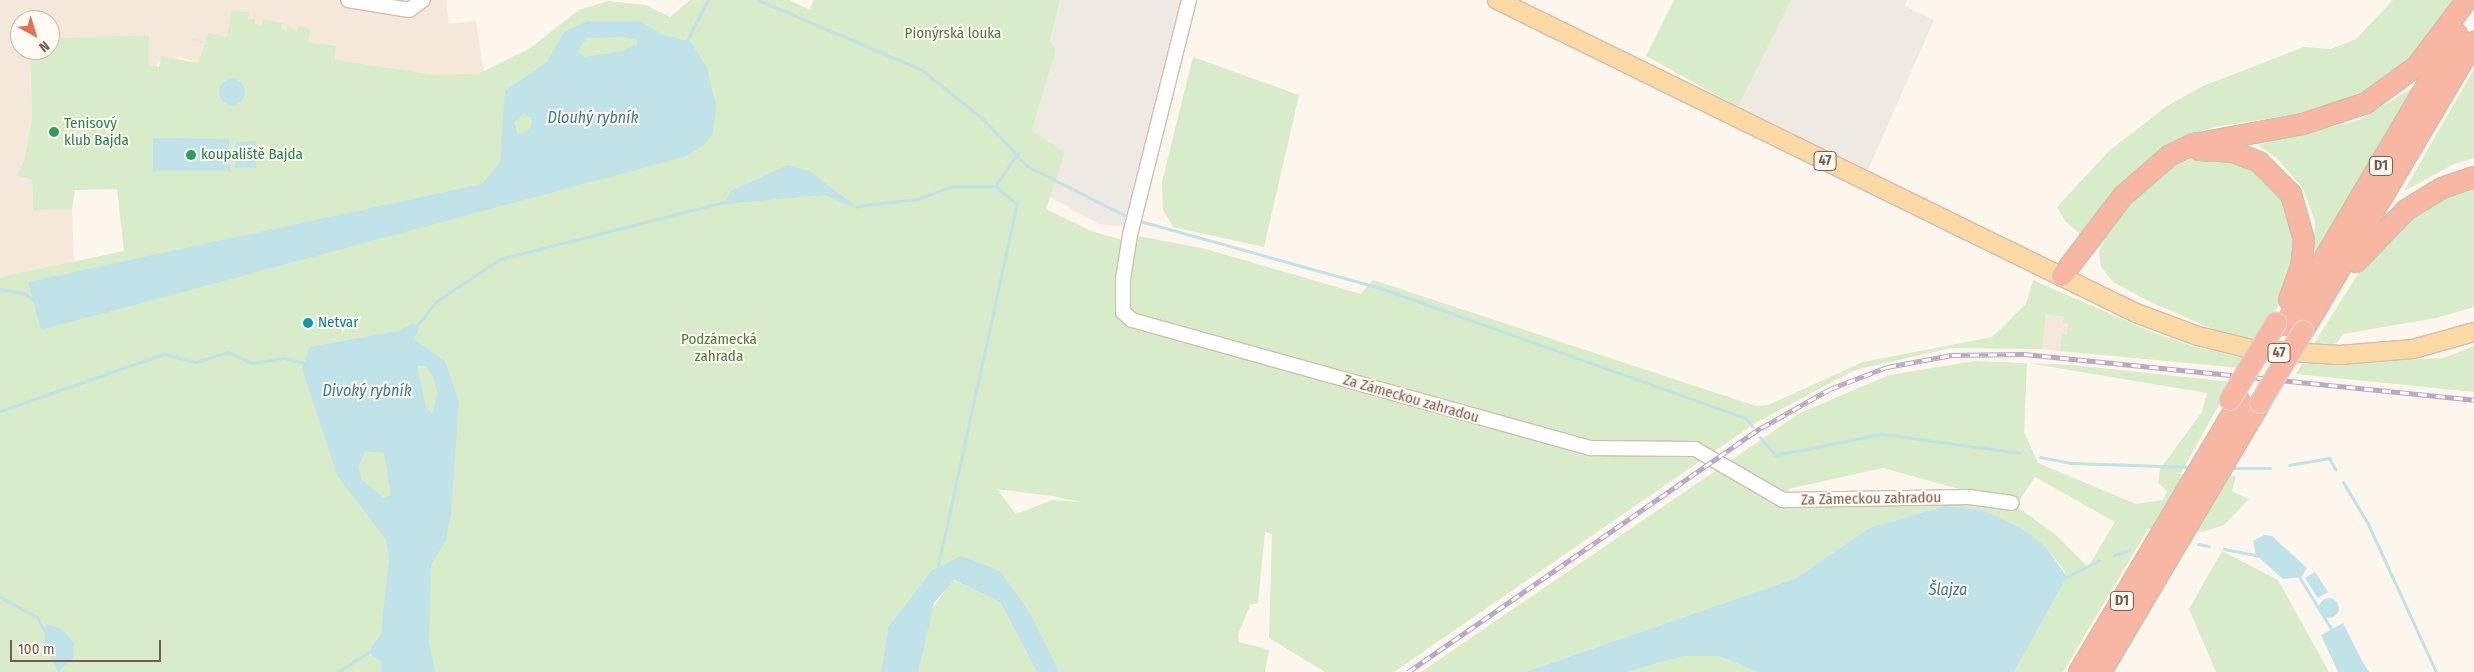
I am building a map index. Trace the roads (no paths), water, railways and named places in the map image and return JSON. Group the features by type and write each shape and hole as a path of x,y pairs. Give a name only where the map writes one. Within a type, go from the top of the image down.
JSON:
{"highway":[{"path":"2062,276 2123,196 2160,163 2194,144 2302,124 2366,103 2417,66 2467,0"},
{"name":"D1","path":"2101,672 2190,531 2265,404 2294,328 2474,4"},
{"name":"D1","path":"2079,672 2159,529 2235,401 2294,328 2474,42"},
{"path":"2160,163 2195,151 2233,152 2259,162 2288,190 2300,217 2304,253 2294,288 2294,328"},
{"path":"2294,328 2353,266 2390,222 2442,188 2474,177"},
{"path":"2072,672 2159,529"}],"main road":[{"name":"47","path":"1497,0 2136,313 2214,342 2299,355 2362,354 2413,349 2474,332"},
{"path":"2362,354 2474,322"}],"street":[{"path":"348,0 409,10 424,0"},
{"name":"Za Zámeckou zahradou","path":"1189,0 1130,234 1123,312 1132,320 1590,448 1695,449 1783,500 1969,496 2012,503"}],"water":[{"name":"Dlouhý rybník","path":"588,21 639,21 663,35 691,42 707,68 716,106 713,133 705,144 684,157 41,330 28,282 482,184 500,162 505,91 547,62 564,32","holes":["625,37 637,40 637,44 622,51 584,57 578,51 587,38","523,114 532,118 530,130 518,134 514,122"]},
{"path":"232,79 241,83 245,92 241,101 232,105 223,101 219,92 223,83"},
{"name":"koupaliště Bajda","path":"153,138 229,139 230,171 153,171"},
{"path":"256,141 256,168 235,168 236,142"},
{"path":"788,165 810,171 860,210 825,195 724,204 731,191"},
{"name":"Divoký rybník","path":"414,323 419,329 414,339 445,361 459,401 451,514 446,540 431,565 429,642 435,672 381,672 381,662 371,655 371,648 381,634 389,560 386,540 337,475 302,369 310,347 398,331","holes":["417,366 425,366 433,376 437,392 433,414 426,407","366,451 384,453 391,495 384,498 362,480 358,466"]},
{"name":"Šlajza","path":"1944,506 1982,510 2019,527 2046,547 2067,577 2014,672 1757,672 1719,656 1684,656 1627,672 1525,672 1794,579 1869,528"},
{"path":"2264,535 2272,536 2307,568 2301,577 2283,579 2256,555 2253,541"},
{"path":"961,556 1000,571 1028,610 1059,672 1037,672 1000,602 954,580 934,603 918,672 881,672 888,627 931,571"},
{"path":"2315,572 2328,592 2318,598 2305,578"},
{"path":"2329,598 2336,601 2339,608 2336,615 2329,618 2322,615 2319,608 2322,601"},
{"path":"2343,623 2369,672 2338,672 2321,635"},
{"path":"46,624 63,630 74,644 73,658 58,672 44,646"}],"waterway":[{"path":"686,42 708,0"},
{"path":"758,0 922,70 982,118 1027,166 1128,217"},
{"path":"857,206 918,199 952,186 995,186 1018,153"},
{"path":"937,570 1017,204 995,186"},
{"path":"415,328 437,301 500,259 728,201"},
{"path":"1140,221 1383,289 1746,418 1752,426"},
{"path":"0,289 25,294 36,302"},
{"path":"0,411 164,354 196,362 228,352 252,363 284,358 304,363"},
{"path":"1760,437 1775,455 1882,434 2020,453"},
{"path":"2040,457 2071,463 2192,467"},
{"path":"2289,465 2329,458 2335,469"},
{"path":"2231,468 2270,468"},
{"path":"2343,482 2368,524 2436,672"},
{"path":"2198,544 2209,546"},
{"path":"2224,549 2260,556"},
{"path":"2114,555 2130,550"},
{"path":"2064,578 2099,560"},
{"path":"2298,575 2333,632"},
{"path":"0,597 37,617 44,630"},
{"path":"337,672 374,649"}],"railway":[{"path":"1408,672 1761,428 1830,389 1887,367 1952,355 2024,354 2474,400"}],"place":[{"name":"Tenisový klub Bajda","path":"54,132"},
{"name":"koupaliště Bajda","path":"191,155"},
{"name":"Netvar","path":"308,323"}],"park label":[{"name":"Pionýrská louka","path":"953,34"},
{"name":"Podzámecká zahrada","path":"719,348"}]}
